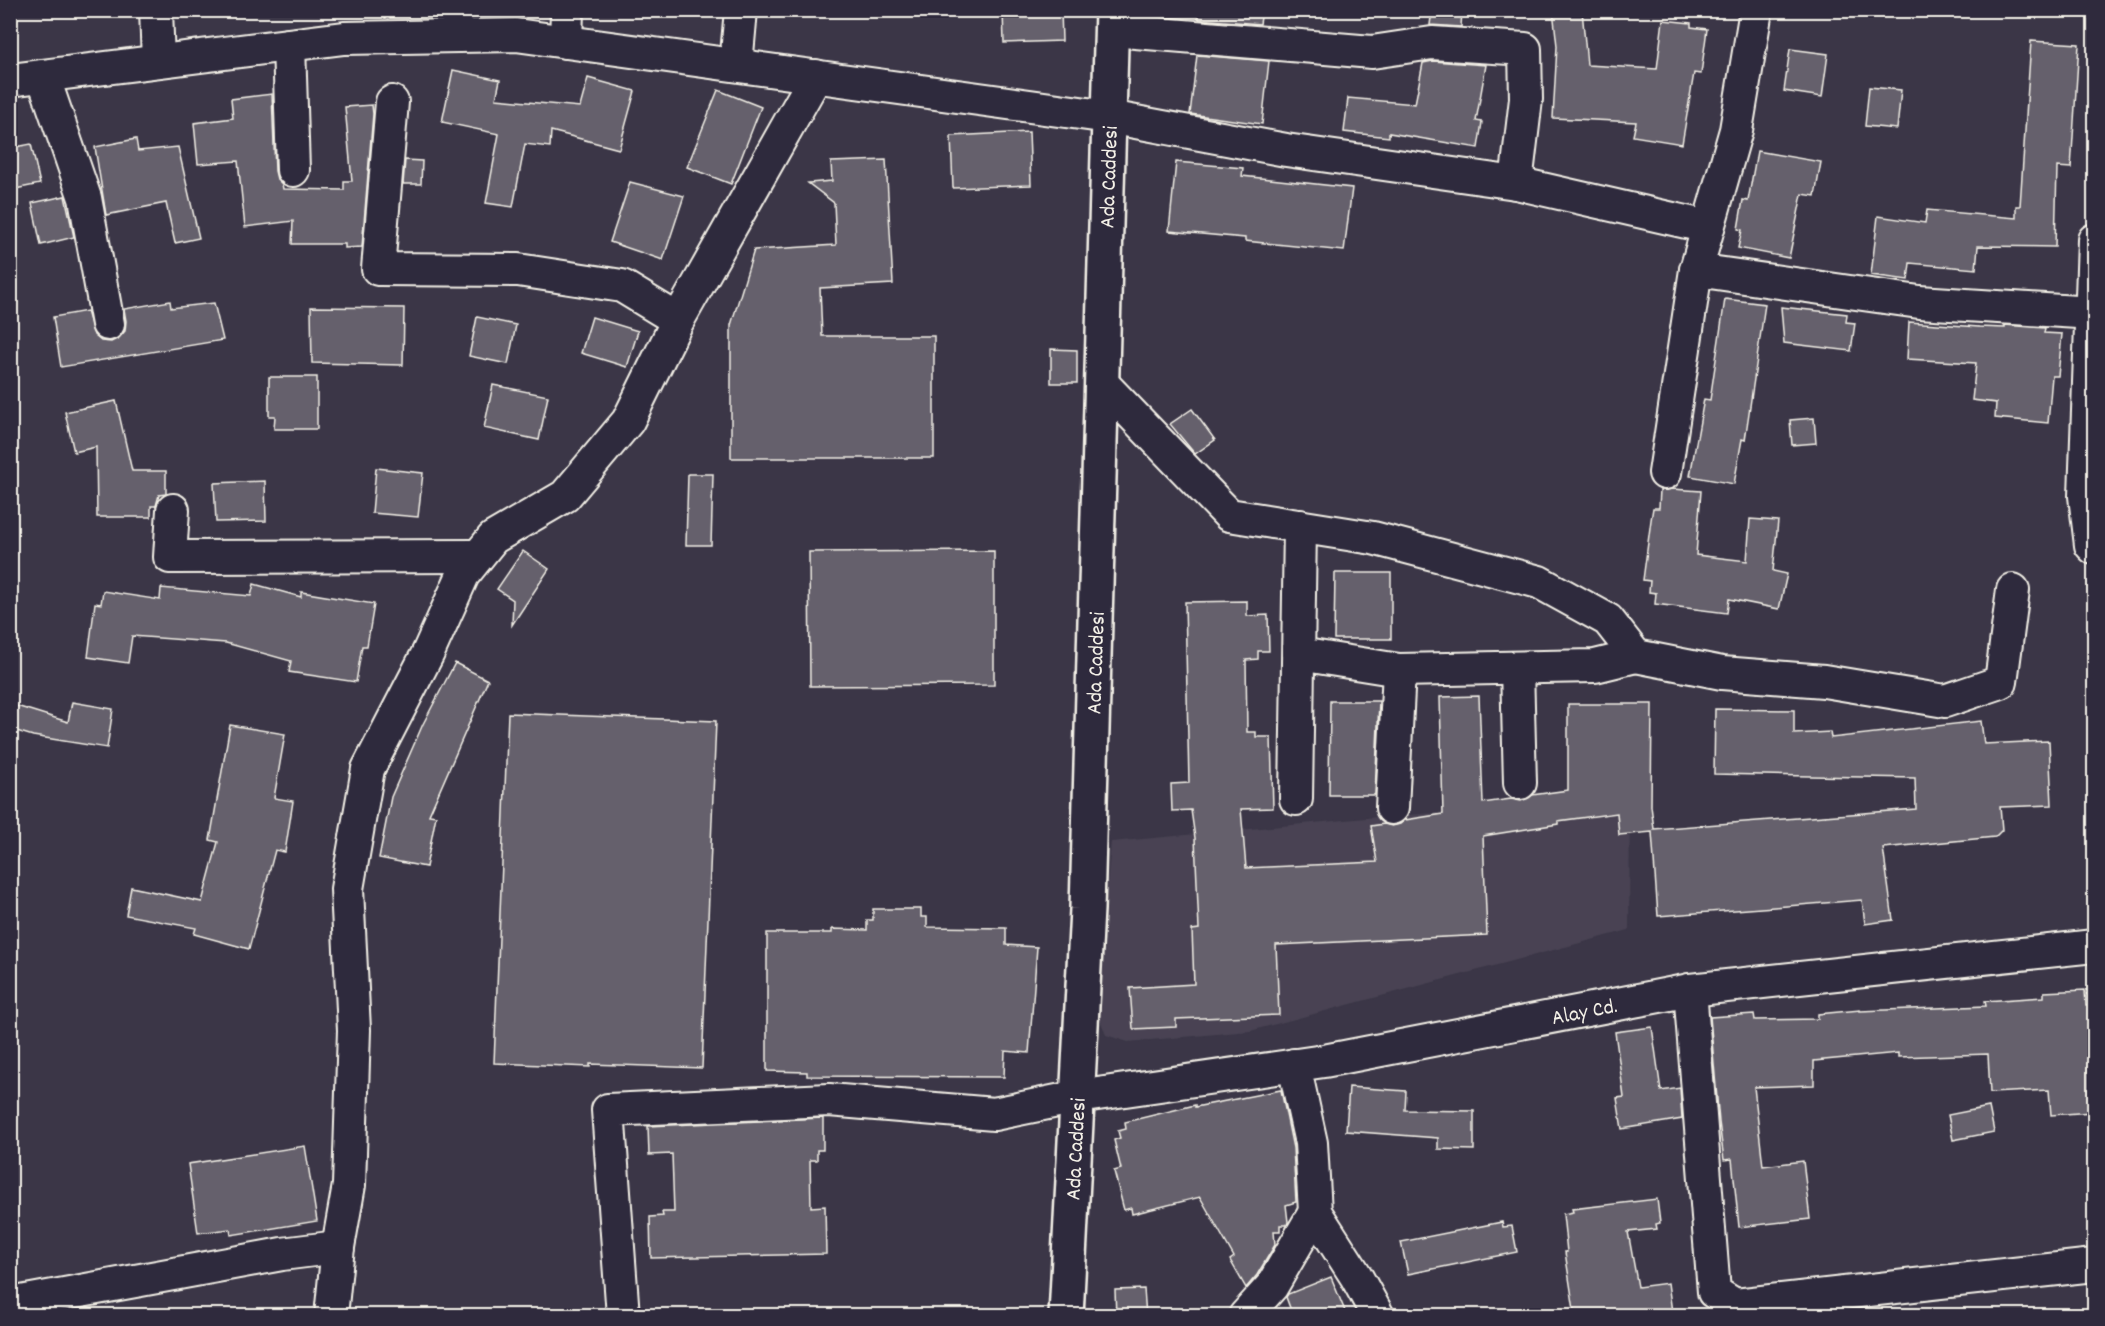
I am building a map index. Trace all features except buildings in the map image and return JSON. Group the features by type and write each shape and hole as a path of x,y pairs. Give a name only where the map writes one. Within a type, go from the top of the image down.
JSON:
{"main road":[{"name":"Ada Caddesi","path":"1066,1316 1087,897 1112,20"}],"street":[{"path":"156,10 158,61"},
{"path":"566,42 567,10"},
{"path":"736,65 741,10"},
{"path":"1665,473 1696,270 1736,130 1756,10"},
{"path":"1112,20 1372,52 1432,43 1525,49 1526,99 1516,183"},
{"path":"108,324 85,198 20,75 344,38 516,35 816,76 1109,117 1286,150 1516,183 1708,227"},
{"path":"289,45 293,170"},
{"path":"332,1316 338,1247 349,1185 354,1042 347,889 368,769 428,653 463,574 493,538 565,496 628,421 678,320 816,76"},
{"path":"392,102 378,269 518,270 622,286 678,320"},
{"path":"2094,240 2094,313 2085,496 2091,545 2094,548"},
{"path":"1696,270 1919,302 2094,313"},
{"path":"1102,383 1229,515 1373,538 1539,582 1608,620 1636,656"},
{"path":"173,510 170,557 478,556"},
{"path":"1296,799 1300,526"},
{"path":"1299,654 1399,670 1595,666 1636,656 1722,673 1824,681 1945,701 2001,682 2013,590"},
{"path":"1517,668 1520,783"},
{"path":"1392,808 1399,670"},
{"name":"Alay Cd.","path":"623,1316 608,1110 829,1100 994,1114 1077,1097 1294,1065 1690,990 2094,946"},
{"path":"1690,990 1714,1293 1735,1305 2094,1265"},
{"path":"1294,1065 1311,1143 1315,1212 1356,1276 1378,1316"},
{"path":"1245,1316 1272,1286 1315,1212"},
{"path":"10,1304 282,1254 338,1247"}],"shaded area":[{"path":"1630,799 1629,930 1250,1031 1128,1042 1106,1035 1096,1009 1111,842 1366,818"}]}
